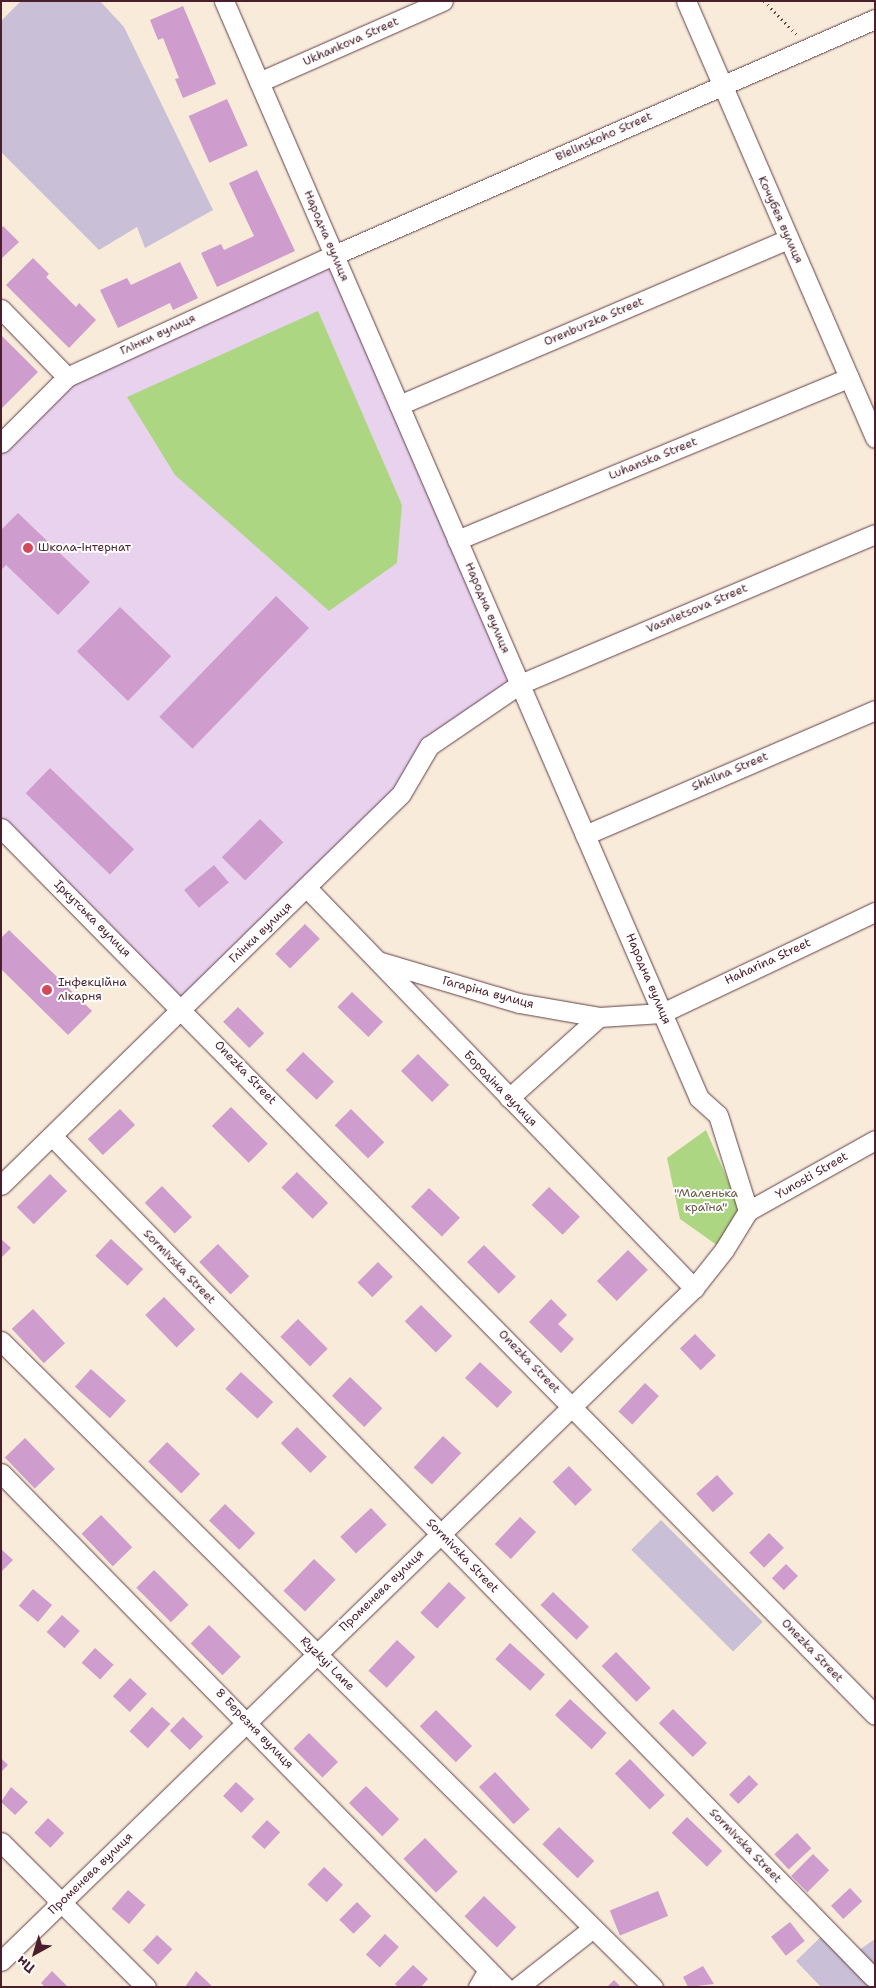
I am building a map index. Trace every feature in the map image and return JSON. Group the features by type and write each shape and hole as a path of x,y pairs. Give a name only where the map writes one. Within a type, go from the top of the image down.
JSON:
{"street":[{"name":"Народна вулиця","path":"224,1 699,1098 718,1114 748,1211"},
{"name":"Ukhankova Street","path":"259,82 443,1"},
{"name":"Кочубея вулиця","path":"686,1 875,438"},
{"name":"Bielinskoho Street","path":"334,254 875,19"},
{"name":"Orenburzka Street","path":"399,405 788,239"},
{"name":"Глінки вулиця","path":"1,444 67,376 334,254"},
{"path":"1,309 67,376"},
{"name":"Luhanska Street","path":"457,540 849,378"},
{"name":"Vasnietsova Street","path":"520,684 875,534"},
{"name":"Глінки вулиця","path":"1,1185 307,888 401,794 429,746 520,684"},
{"name":"Shkilna Street","path":"585,835 875,710"},
{"name":"Іркутська вулиця","path":"1,828 182,1009"},
{"name":"Бородіна вулиця","path":"307,888 694,1288"},
{"name":"Haharina Street","path":"662,1013 875,912"},
{"name":"Гагаріна вулиця","path":"376,960 519,1003 599,1017 662,1013"},
{"name":"Onezka Street","path":"182,1009 875,1715"},
{"path":"509,1098 599,1017"},
{"name":"Sormivska Street","path":"52,1136 441,1534 870,1979"},
{"name":"Yunosti Street","path":"748,1211 875,1140"},
{"name":"Променева вулиця","path":"1,1961 694,1288 724,1250 748,1211"},
{"name":"Ryzkyi Lane","path":"1,1341 653,1987"},
{"name":"8 Березня вулиця","path":"1,1473 247,1722 504,1987"},
{"path":"1,1842 146,1987"},
{"path":"518,1987 593,1928"},
{"path":"478,1987 488,1970"}],"path":[{"path":"764,1 808,48"}],"shaded area":[{"path":"21,1 100,1 124,27 213,210 145,248 137,227 99,250 1,152 1,21"},
{"path":"334,255 520,684 429,746 401,794 182,1009 1,828 1,443 67,377"},
{"path":"661,1520 763,1622 733,1652 631,1550"},
{"path":"828,1930 852,1955 875,1939 875,1987 821,1987 796,1961"}],"green space":[{"path":"318,311 402,505 397,563 329,611 175,475 127,397"},
{"name":"\"Маленька країна\"","path":"706,1130 742,1213 721,1248 680,1219 667,1158"}],"building":[{"path":"183,6 216,84 183,98 175,79 179,78 163,38 158,40 150,20"},
{"path":"227,99 248,146 209,163 189,116"},
{"path":"257,170 295,251 217,287 201,253 221,244 224,250 254,236 229,183"},
{"path":"3,226 19,242 1,259 1,229"},
{"path":"33,258 49,274 46,277 76,307 79,303 96,320 69,348 6,285"},
{"path":"180,262 198,298 173,310 170,303 118,328 100,290 127,278 131,285"},
{"path":"1,335 38,372 1,409"},
{"name":"Школа-інтернат","path":"18,513 90,582 58,615 6,565 1,570 1,530"},
{"path":"276,596 309,628 192,749 159,717"},
{"path":"120,607 171,656 128,701 77,652"},
{"path":"50,768 134,849 110,874 26,793"},
{"path":"260,819 283,842 245,881 222,857"},
{"path":"214,865 229,883 199,908 184,890"},
{"path":"305,924 320,939 290,969 275,954"},
{"name":"Інфекційна лікарня","path":"9,930 92,1011 68,1035 1,969 1,938"},
{"path":"352,992 383,1022 368,1037 337,1007"},
{"path":"238,1007 264,1033 249,1048 223,1022"},
{"path":"303,1052 334,1082 317,1100 286,1070"},
{"path":"418,1054 449,1085 432,1102 401,1071"},
{"path":"231,1107 268,1144 249,1163 212,1126"},
{"path":"120,1109 135,1125 103,1155 88,1139"},
{"path":"351,1109 384,1142 368,1158 335,1125"},
{"path":"297,1172 328,1203 313,1219 281,1188"},
{"path":"50,1174 67,1191 34,1224 17,1207"},
{"path":"162,1186 192,1217 175,1234 145,1203"},
{"path":"549,1187 580,1217 563,1235 532,1205"},
{"path":"429,1188 460,1218 442,1237 411,1207"},
{"path":"1,1239 11,1248 1,1258"},
{"path":"111,1239 143,1269 127,1286 95,1256"},
{"path":"218,1244 249,1276 231,1294 199,1262"},
{"path":"484,1245 516,1277 499,1294 467,1262"},
{"path":"628,1250 648,1270 617,1301 597,1281"},
{"path":"378,1262 393,1277 372,1297 357,1283"},
{"path":"164,1297 195,1329 177,1347 145,1315"},
{"path":"551,1299 567,1315 558,1324 574,1339 561,1353 529,1322"},
{"path":"421,1305 452,1336 436,1352 405,1321"},
{"path":"33,1309 65,1343 44,1363 12,1329"},
{"path":"298,1319 328,1349 310,1366 280,1337"},
{"path":"695,1334 716,1356 701,1370 680,1349"},
{"path":"480,1362 512,1392 497,1408 465,1378"},
{"path":"91,1369 126,1400 110,1418 75,1387"},
{"path":"241,1372 273,1402 257,1419 225,1389"},
{"path":"350,1377 382,1408 364,1427 332,1396"},
{"path":"645,1383 659,1396 632,1424 618,1412"},
{"path":"297,1427 327,1457 310,1473 281,1443"},
{"path":"443,1436 461,1453 432,1484 414,1467"},
{"path":"25,1438 55,1469 35,1488 5,1457"},
{"path":"167,1442 200,1474 181,1493 148,1461"},
{"path":"569,1466 592,1490 575,1506 552,1482"},
{"path":"717,1475 734,1494 713,1512 696,1494"},
{"path":"225,1504 255,1533 239,1550 209,1521"},
{"path":"371,1508 387,1525 356,1553 340,1537"},
{"path":"101,1515 132,1547 113,1566 82,1534"},
{"path":"520,1517 536,1532 511,1559 495,1544"},
{"path":"769,1533 784,1548 764,1568 749,1553"},
{"path":"1,1549 13,1560 1,1572"},
{"path":"314,1559 336,1580 305,1611 283,1591"},
{"path":"786,1564 798,1576 784,1590 772,1578"},
{"path":"154,1570 189,1605 171,1622 136,1588"},
{"path":"449,1582 466,1598 437,1628 420,1613"},
{"path":"33,1589 52,1605 38,1622 19,1606"},
{"path":"553,1592 589,1627 576,1640 540,1605"},
{"path":"62,1615 80,1631 64,1648 47,1632"},
{"path":"209,1625 241,1657 222,1675 191,1643"},
{"path":"397,1640 415,1657 387,1688 368,1671"},
{"path":"510,1643 545,1674 530,1691 495,1659"},
{"path":"95,1648 114,1665 100,1680 82,1663"},
{"path":"616,1652 651,1688 636,1702 602,1666"},
{"path":"130,1678 147,1694 130,1712 113,1696"},
{"path":"570,1699 607,1733 592,1749 555,1715"},
{"path":"152,1707 170,1724 148,1748 129,1731"},
{"path":"673,1709 707,1743 693,1757 659,1723"},
{"path":"436,1710 472,1746 456,1762 420,1726"},
{"path":"183,1717 203,1736 190,1750 170,1731"},
{"path":"309,1733 338,1762 322,1778 293,1749"},
{"path":"1,1758 8,1765 1,1772"},
{"path":"630,1759 665,1795 650,1810 615,1774"},
{"path":"495,1772 530,1809 514,1824 479,1787"},
{"path":"749,1775 758,1784 738,1804 729,1795"},
{"path":"236,1782 254,1799 241,1813 223,1796"},
{"path":"366,1786 399,1819 382,1836 349,1803"},
{"path":"11,1787 28,1802 15,1815 1,1802"},
{"path":"687,1817 722,1851 707,1867 672,1833"},
{"path":"48,1818 64,1833 50,1848 34,1833"},
{"path":"267,1820 280,1832 264,1849 251,1837"},
{"path":"559,1827 594,1861 578,1878 542,1844"},
{"path":"797,1833 811,1848 789,1870 774,1854"},
{"path":"425,1838 458,1872 436,1893 403,1859"},
{"path":"813,1854 829,1870 807,1892 791,1876"},
{"path":"324,1867 343,1885 327,1902 308,1885"},
{"path":"850,1888 862,1901 843,1919 831,1906"},
{"path":"128,1890 145,1905 129,1924 112,1909"},
{"path":"658,1891 668,1916 620,1936 610,1910"},
{"path":"484,1896 516,1927 497,1947 465,1916"},
{"path":"357,1902 371,1916 353,1934 339,1920"},
{"path":"790,1922 805,1941 786,1956 771,1937"},
{"path":"385,1934 399,1947 380,1967 366,1954"},
{"path":"157,1935 172,1949 158,1965 143,1950"},
{"path":"413,1965 428,1979 421,1987 398,1987 395,1984"},
{"path":"703,1966 714,1984 688,1987 683,1977"},
{"path":"52,1971 68,1987 45,1987 41,1983"},
{"path":"196,1971 213,1987 185,1987"},
{"path":"614,1980 621,1987 607,1987"}],"place":[{"name":"Школа-інтернат","path":"28,548"},
{"name":"Інфекційна лікарня","path":"47,990"}]}
